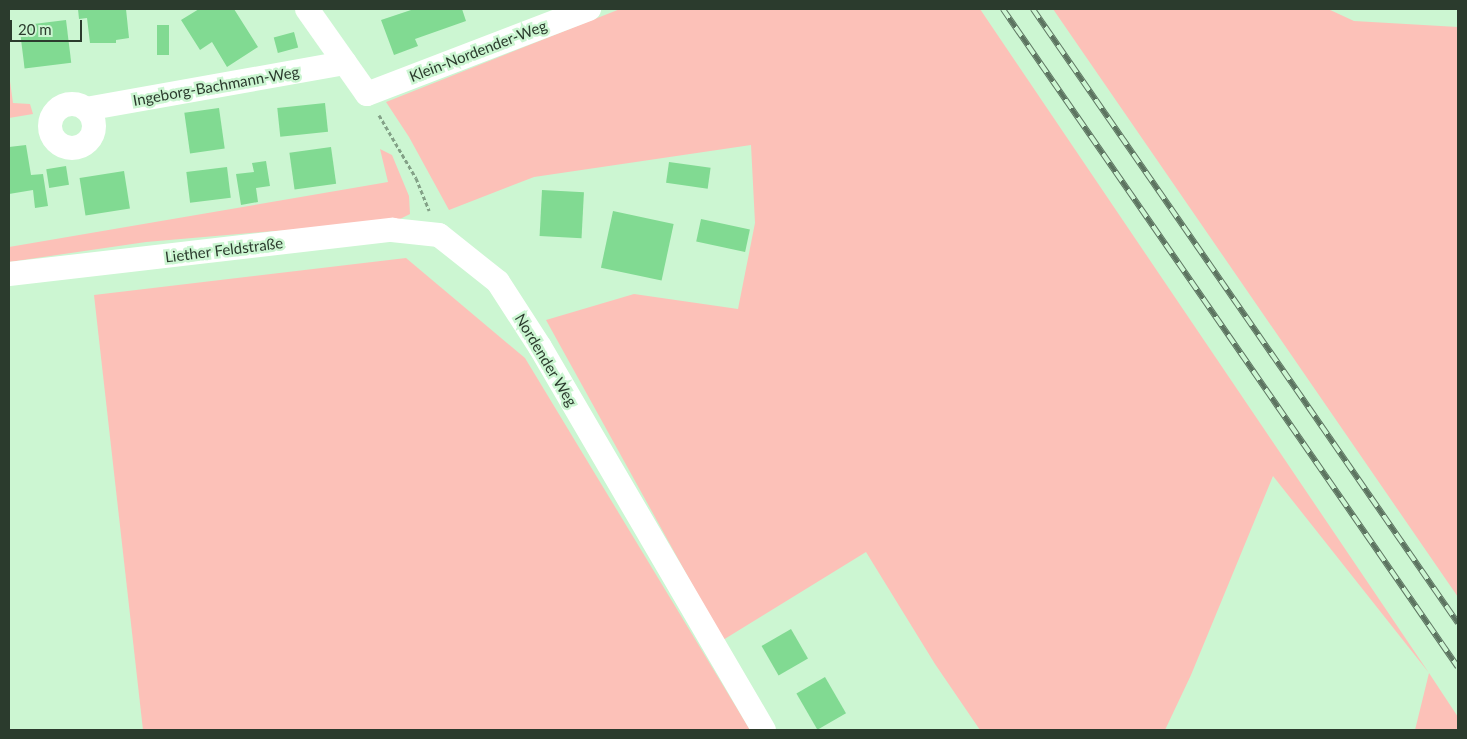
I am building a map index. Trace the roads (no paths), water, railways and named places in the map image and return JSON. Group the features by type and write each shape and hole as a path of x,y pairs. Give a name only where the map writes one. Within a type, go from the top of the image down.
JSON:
{"street":[{"path":"306,9 345,63"},
{"name":"Klein-Nordender-Weg","path":"345,63 367,94 589,9"},
{"name":"Ingeborg-Bachmann-Weg","path":"86,109 345,63"},
{"name":"Liether Feldstraße","path":"9,274 392,230 439,235"},
{"name":"Nordender Weg","path":"439,235 498,282 540,347 764,730"}],"railway":[{"path":"1003,9 1458,667"},
{"path":"1033,9 1458,623"}]}
